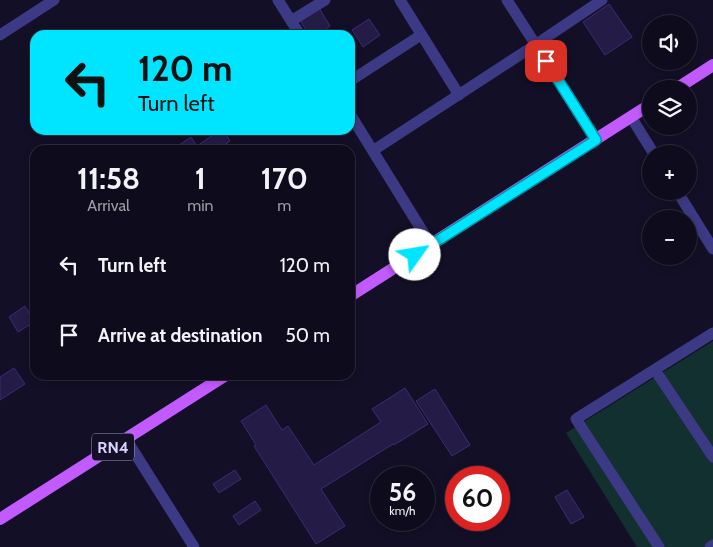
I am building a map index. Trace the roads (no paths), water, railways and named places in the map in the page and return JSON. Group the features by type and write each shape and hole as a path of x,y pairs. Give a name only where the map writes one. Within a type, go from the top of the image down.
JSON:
{"main road":[{"path":"690,80 713,65"},
{"path":"355,293 642,110"},
{"name":"RN4","path":"0,519 218,380"}],"street":[{"path":"0,35 54,0"},
{"path":"278,0 297,30"},
{"path":"291,21 325,0"},
{"path":"400,0 459,94"},
{"path":"507,0 596,140"},
{"path":"374,150 535,46 602,0"},
{"path":"355,78 421,35"},
{"path":"631,117 648,145"},
{"path":"355,122 431,245"},
{"path":"683,200 713,249"},
{"path":"659,547 576,419 713,333"},
{"path":"655,370 713,457"},
{"path":"126,439 194,547"}]}
